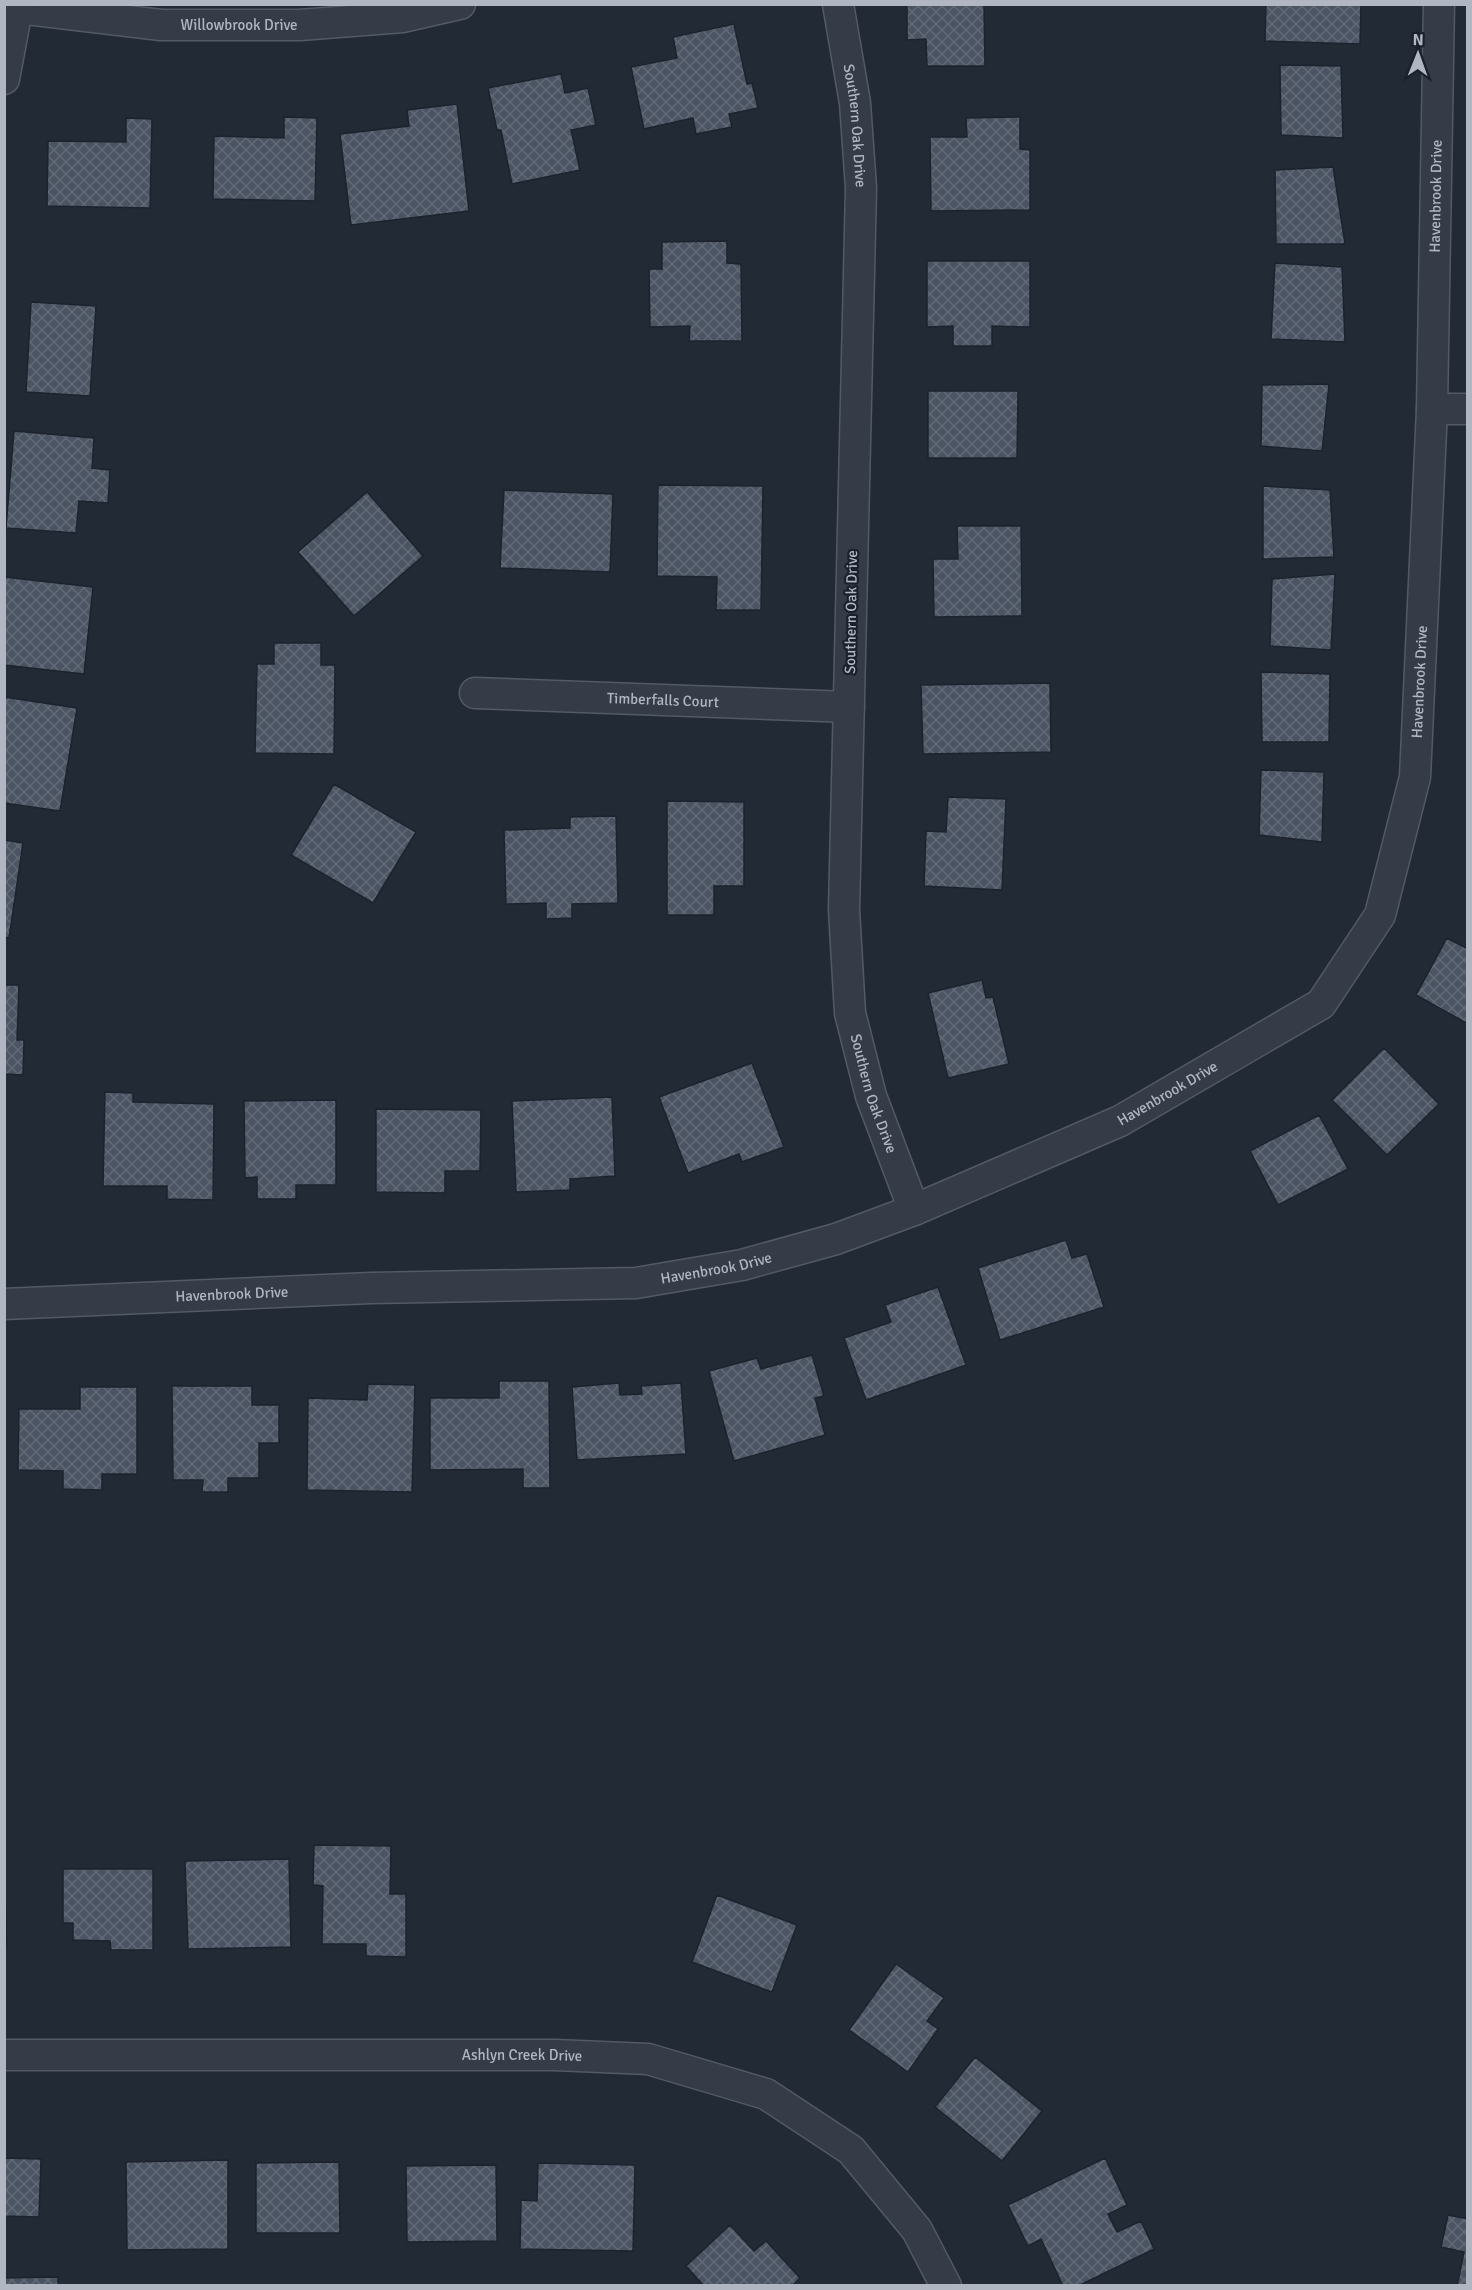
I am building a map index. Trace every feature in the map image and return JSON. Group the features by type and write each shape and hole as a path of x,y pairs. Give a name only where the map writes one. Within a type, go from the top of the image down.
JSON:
{"street":[{"name":"Willowbrook Drive","path":"18,6 161,25 300,25 404,17 460,4"},
{"name":"Southern Oak Drive","path":"838,4 855,103 861,188 844,910 850,1013 871,1096 914,1210"},
{"name":"Havenbrook Drive","path":"4,1304 371,1288 636,1283 742,1265 836,1239 914,1210 1120,1121 1321,1004 1380,915 1415,777 1432,409 1439,4"},
{"path":"4,79 18,6"},
{"path":"1432,409 1467,409"},
{"name":"Timberfalls Court","path":"475,693 849,707"},
{"name":"Ashlyn Creek Drive","path":"4,2055 555,2055 648,2059 766,2094 851,2150 918,2230 946,2286"}],"building":[{"path":"907,4 984,4 985,66 927,66 926,39 907,40"},
{"path":"1266,4 1361,4 1360,44 1265,41"},
{"path":"734,24 747,84 752,83 758,108 729,114 732,127 696,134 693,118 644,129 631,67 677,58 673,37"},
{"path":"1280,65 1341,66 1343,138 1281,135"},
{"path":"561,74 565,93 588,88 596,125 571,130 580,170 512,184 501,130 497,130 488,88"},
{"path":"457,104 469,211 351,225 340,134 409,126 407,110"},
{"path":"284,117 317,118 315,201 213,199 214,136 284,138"},
{"path":"1020,117 1020,149 1030,150 1030,210 931,211 930,137 967,137 966,118"},
{"path":"126,118 152,119 150,208 47,206 48,141 126,142"},
{"path":"1333,167 1345,244 1276,244 1275,170"},
{"path":"727,241 727,263 741,264 742,341 689,341 690,326 650,327 649,269 662,269 662,242"},
{"path":"927,261 1030,261 1030,327 992,326 992,346 953,346 953,326 927,327"},
{"path":"1275,263 1342,267 1345,342 1271,339"},
{"path":"31,302 96,306 90,396 26,392"},
{"path":"1329,384 1322,451 1261,446 1262,385"},
{"path":"928,391 1018,391 1017,458 928,458"},
{"path":"14,431 94,438 92,468 110,470 108,503 79,501 76,533 6,528"},
{"path":"658,485 763,486 761,610 716,610 717,577 657,576"},
{"path":"1263,486 1330,490 1334,557 1263,559"},
{"path":"504,490 613,494 610,572 500,568"},
{"path":"367,492 423,556 354,616 298,552"},
{"path":"957,526 1021,526 1022,616 934,617 933,559 958,559"},
{"path":"1335,574 1331,650 1270,646 1272,579"},
{"path":"4,577 93,587 84,674 4,665"},
{"path":"274,643 321,643 321,665 335,665 334,754 255,753 257,664 274,664"},
{"path":"1261,672 1330,674 1329,742 1262,742"},
{"path":"1050,683 1051,752 923,754 921,685"},
{"path":"4,697 77,708 60,811 4,803"},
{"path":"1261,770 1324,772 1322,842 1259,835"},
{"path":"334,784 416,832 373,903 291,855"},
{"path":"948,797 1006,799 1002,890 924,886 926,831 946,832"},
{"path":"667,801 744,802 744,886 714,886 714,915 667,915"},
{"path":"616,816 618,903 572,904 572,918 546,919 546,903 506,904 504,830 570,828 570,817"},
{"path":"4,840 23,843 9,938 4,937"},
{"path":"1447,938 1468,949 1468,1024 1416,995"},
{"path":"982,980 986,998 993,997 1009,1064 948,1078 928,993"},
{"path":"4,985 19,985 17,1040 24,1040 23,1075 4,1074"},
{"path":"1384,1048 1439,1104 1387,1155 1332,1100"},
{"path":"752,1063 784,1147 742,1162 739,1154 688,1173 659,1097"},
{"path":"105,1092 133,1093 133,1102 214,1104 213,1200 167,1199 167,1186 103,1186"},
{"path":"612,1097 615,1176 570,1179 570,1190 516,1192 512,1101"},
{"path":"336,1100 336,1185 296,1185 296,1199 257,1199 257,1177 245,1178 244,1101"},
{"path":"376,1109 481,1110 480,1171 445,1171 445,1193 376,1192"},
{"path":"1319,1115 1348,1169 1278,1205 1250,1151"},
{"path":"1066,1240 1072,1258 1087,1254 1104,1307 1000,1340 978,1268"},
{"path":"938,1287 966,1365 866,1400 844,1338 891,1322 885,1305"},
{"path":"812,1355 824,1396 815,1398 825,1435 734,1461 709,1371 757,1358 761,1369"},
{"path":"499,1381 549,1381 550,1488 523,1488 523,1469 430,1470 430,1398 499,1398"},
{"path":"619,1383 620,1395 642,1394 641,1386 681,1383 686,1454 577,1460 572,1387"},
{"path":"368,1384 415,1385 412,1492 307,1490 308,1398 367,1400"},
{"path":"172,1386 252,1386 252,1405 279,1405 279,1443 259,1443 259,1478 228,1478 228,1492 202,1492 203,1480 173,1480"},
{"path":"80,1387 137,1387 137,1474 102,1474 102,1490 63,1489 63,1471 18,1470 19,1409 80,1409"},
{"path":"314,1845 391,1846 390,1894 406,1894 406,1957 366,1956 366,1944 322,1944 323,1886 313,1885"},
{"path":"289,1859 291,1947 188,1949 185,1861"},
{"path":"63,1869 153,1869 153,1950 111,1950 110,1941 73,1940 73,1923 63,1923"},
{"path":"4,1876 7,1949 4,1949"},
{"path":"717,1895 797,1925 772,1992 692,1962"},
{"path":"896,1964 944,1998 927,2021 938,2029 908,2072 849,2030"},
{"path":"975,2057 1042,2111 1002,2161 935,2107"},
{"path":"4,2158 41,2159 39,2217 4,2216"},
{"path":"1105,2158 1127,2205 1108,2214 1117,2232 1141,2221 1154,2249 1078,2286 1063,2286 1041,2239 1028,2246 1008,2205"},
{"path":"228,2160 228,2249 127,2250 126,2162"},
{"path":"339,2162 340,2233 256,2233 256,2163"},
{"path":"538,2163 635,2165 633,2251 520,2249 521,2200 537,2201"},
{"path":"496,2165 497,2241 407,2242 406,2166"},
{"path":"1448,2215 1468,2219 1468,2286 1457,2286 1464,2252 1441,2247"},
{"path":"730,2225 754,2251 766,2241 800,2278 792,2286 704,2286 686,2266"},
{"path":"58,2277 58,2286 4,2286 4,2278"}]}
